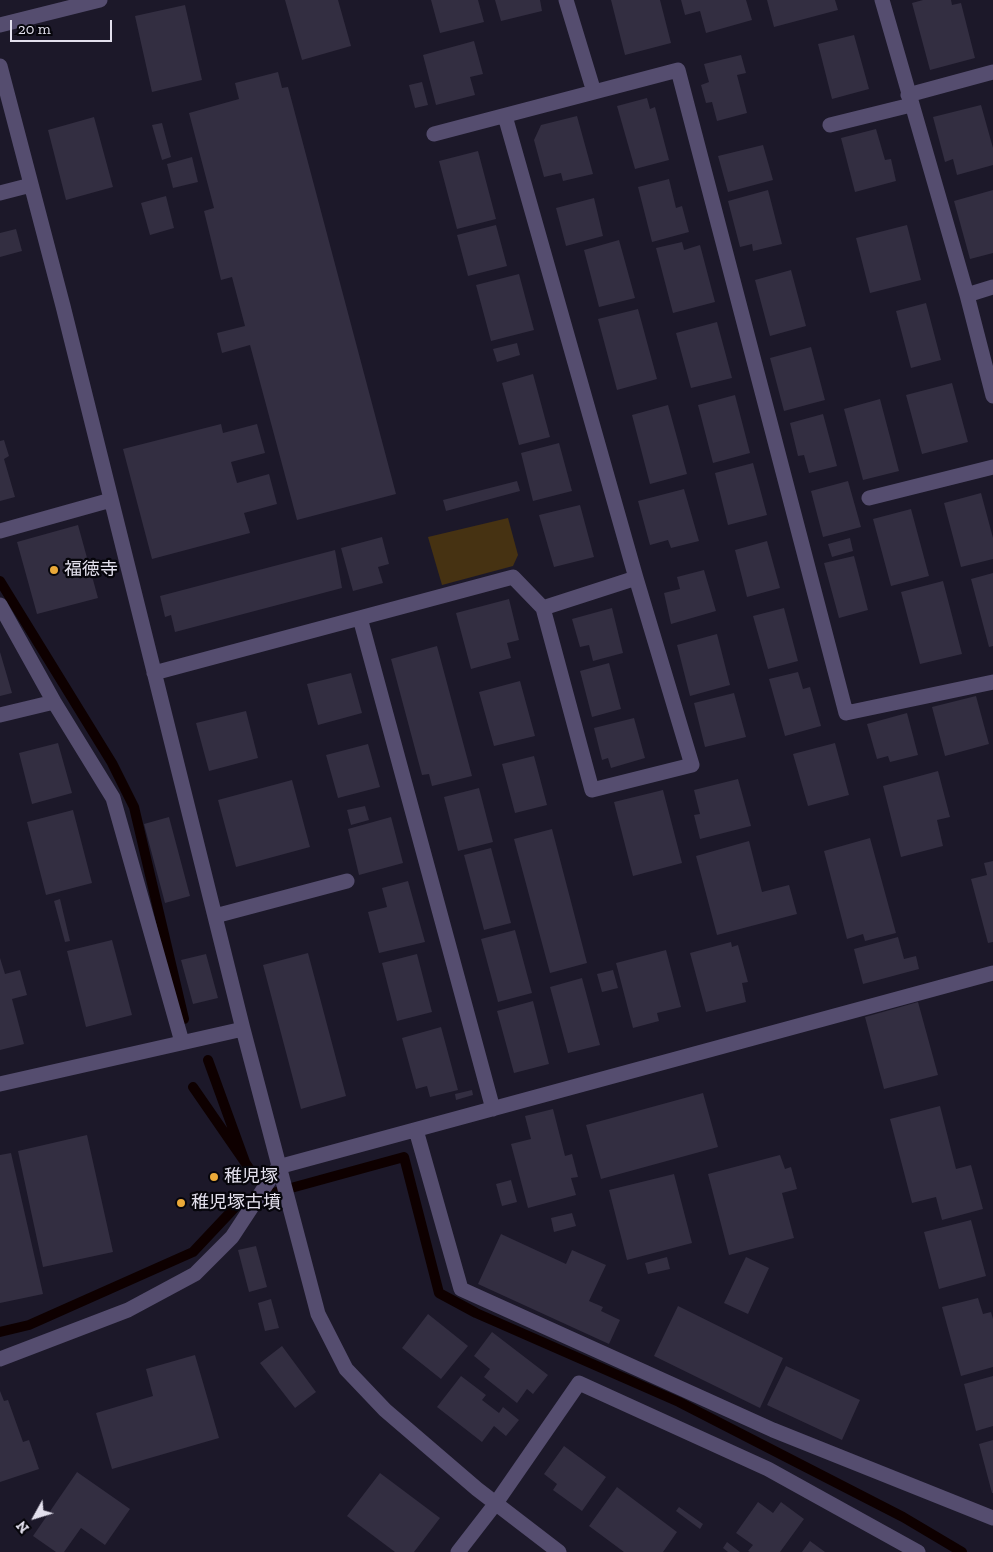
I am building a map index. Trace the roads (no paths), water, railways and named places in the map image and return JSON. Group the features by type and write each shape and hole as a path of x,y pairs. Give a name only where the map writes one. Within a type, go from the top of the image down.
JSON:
{"street":[{"path":"0,25 100,0"},
{"path":"566,0 594,92"},
{"path":"882,0 909,100 967,294 993,396"},
{"path":"0,66 111,500 214,916 278,1167 318,1314 346,1369 384,1410 496,1503 559,1552"},
{"path":"434,134 678,70 846,713 993,682"},
{"path":"830,125 993,72"},
{"path":"154,673 513,577 543,608 592,790 692,765 636,578 505,116"},
{"path":"0,194 31,185"},
{"path":"967,294 993,287"},
{"path":"869,498 993,467"},
{"path":"0,531 111,500"},
{"path":"543,608 636,578"},
{"path":"0,605 54,702 113,798 182,1042"},
{"path":"360,618 493,1108"},
{"path":"0,715 54,702"},
{"path":"214,916 347,881"},
{"path":"0,1359 128,1310 195,1274 232,1237 278,1167 993,973"},
{"path":"0,1084 243,1029"},
{"path":"416,1130 461,1289 774,1430 993,1518"},
{"path":"458,1552 496,1503 579,1383 768,1468 918,1552"}],"waterway":[{"path":"0,581 112,763 134,807 184,1019"},
{"path":"208,1060 245,1162"},
{"path":"193,1087 251,1171"},
{"path":"0,1332 29,1325 193,1252 240,1202 404,1157 439,1293 476,1313 679,1402 903,1517 962,1552"}],"place":[{"name":"福徳寺","path":"54,570"},
{"name":"稚児塚","path":"214,1177"},
{"name":"稚児塚古墳","path":"181,1203"}]}
